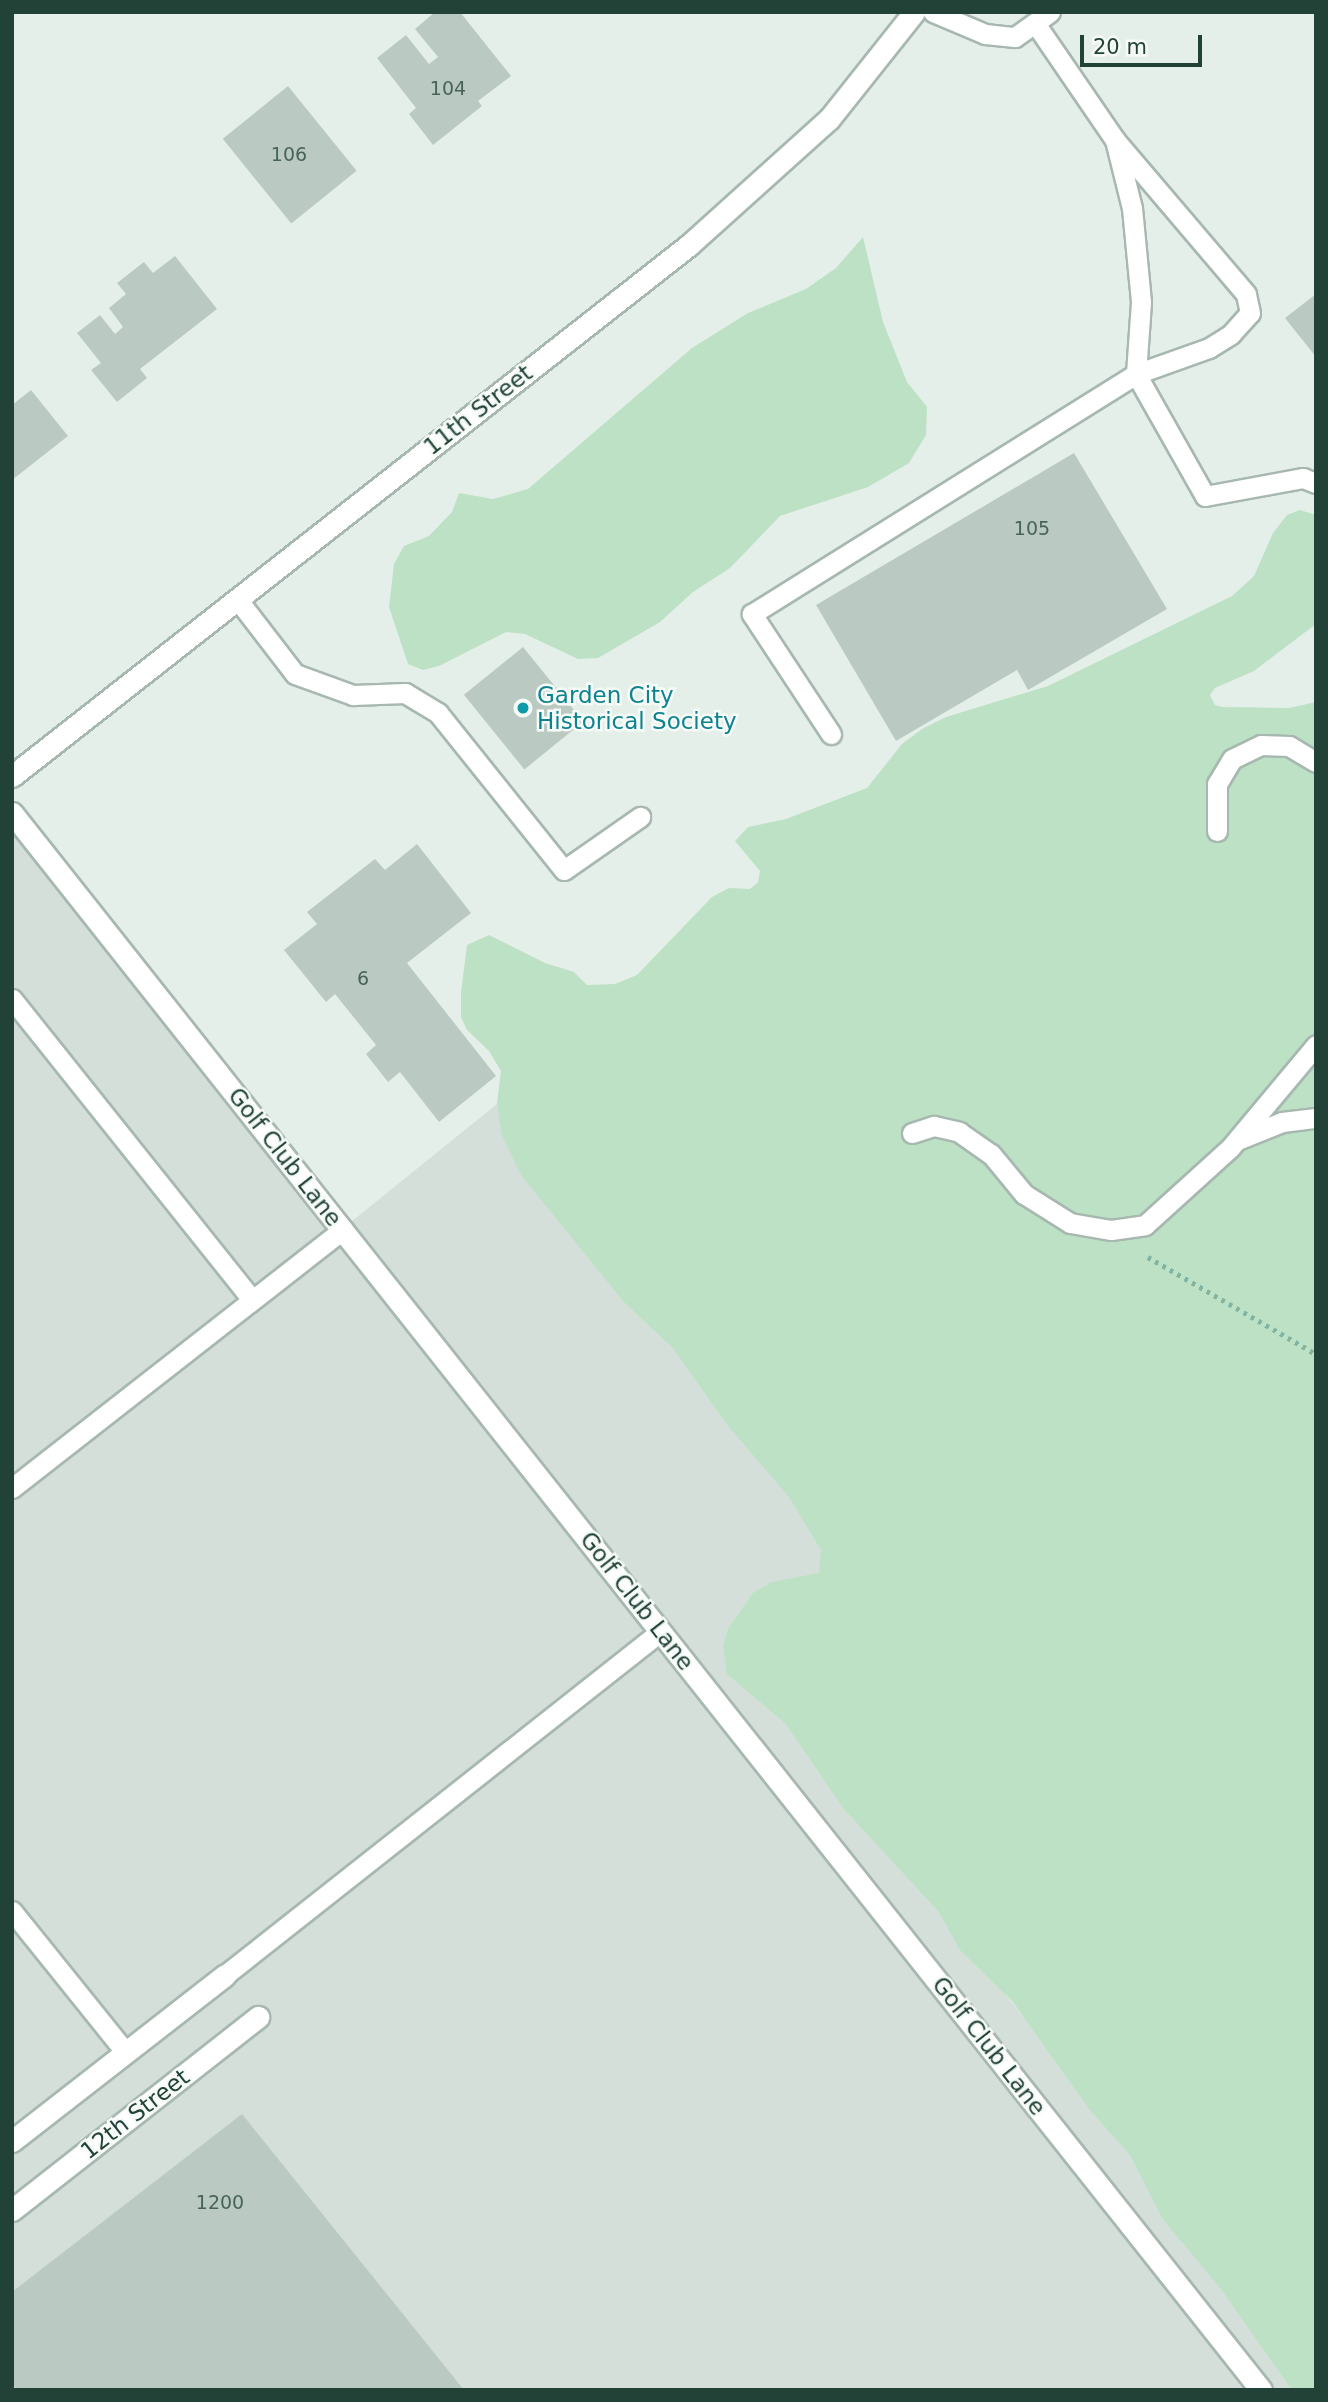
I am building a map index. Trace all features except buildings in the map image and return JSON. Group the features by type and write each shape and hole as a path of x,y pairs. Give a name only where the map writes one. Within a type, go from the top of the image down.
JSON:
{"street":[{"name":"11th Street","path":"12,776 689,245 773,174 829,119 914,12"},
{"name":"Golf Club Lane","path":"12,813 1261,2390"},
{"path":"12,2141 225,1975"},
{"name":"12th Street","path":"12,2210 258,2017"}],"lane":[{"path":"831,734 752,614 1136,374 1209,348 1244,323 1251,305 1115,139 1043,19 1015,37 985,34 933,12"},
{"path":"1115,139 1132,208 1141,302 1136,374 1205,496 1303,478 1316,483"},
{"path":"238,600 295,674 353,695 405,694 438,713 564,870 640,817"},
{"path":"1217,831 1217,784 1232,759 1261,745 1289,746 1316,762"},
{"path":"12,999 251,1298"},
{"path":"912,1133 934,1126 959,1132 991,1154 1024,1194 1070,1223 1098,1228 1145,1225 1237,1140 1316,1045"},
{"path":"1237,1140 1282,1122 1316,1118"},
{"path":"12,1488 251,1298 343,1229"},
{"path":"225,1975 661,1631"},
{"path":"12,1911 125,2053"}],"path":[{"path":"1098,1228 1316,1354"}],"shaded area":[{"path":"12,806 346,1226 497,1104 857,1577 743,1660 1316,2390 12,2390"}],"green space":[{"path":"863,237 883,322 907,382 927,407 926,435 909,463 868,487 780,516 730,568 693,592 660,622 598,658 578,659 525,634 506,632 439,666 423,670 408,664 389,607 394,564 404,546 429,536 452,512 459,493 493,499 528,489 692,348 748,313 806,289 836,268"},
{"path":"1300,510 1316,515 1316,624 1254,671 1215,688 1210,695 1215,705 1223,707 1289,708 1316,702 1316,2390 1292,2390 1221,2289 1162,2218 1130,2155 1090,2110 1012,2001 960,1950 939,1912 844,1809 785,1723 727,1674 723,1646 728,1629 753,1593 772,1582 819,1573 821,1550 789,1497 725,1422 673,1348 624,1302 521,1175 502,1135 497,1104 501,1071 489,1051 467,1030 461,1017 467,945 489,935 545,963 574,972 587,985 615,984 637,975 712,897 729,888 750,889 758,882 760,871 735,841 748,827 786,819 867,788 902,744 922,729 946,717 1048,686 1232,596 1254,576 1273,533 1287,515"}],"place":[{"name":"Garden City Historical Society","path":"523,708"}]}
